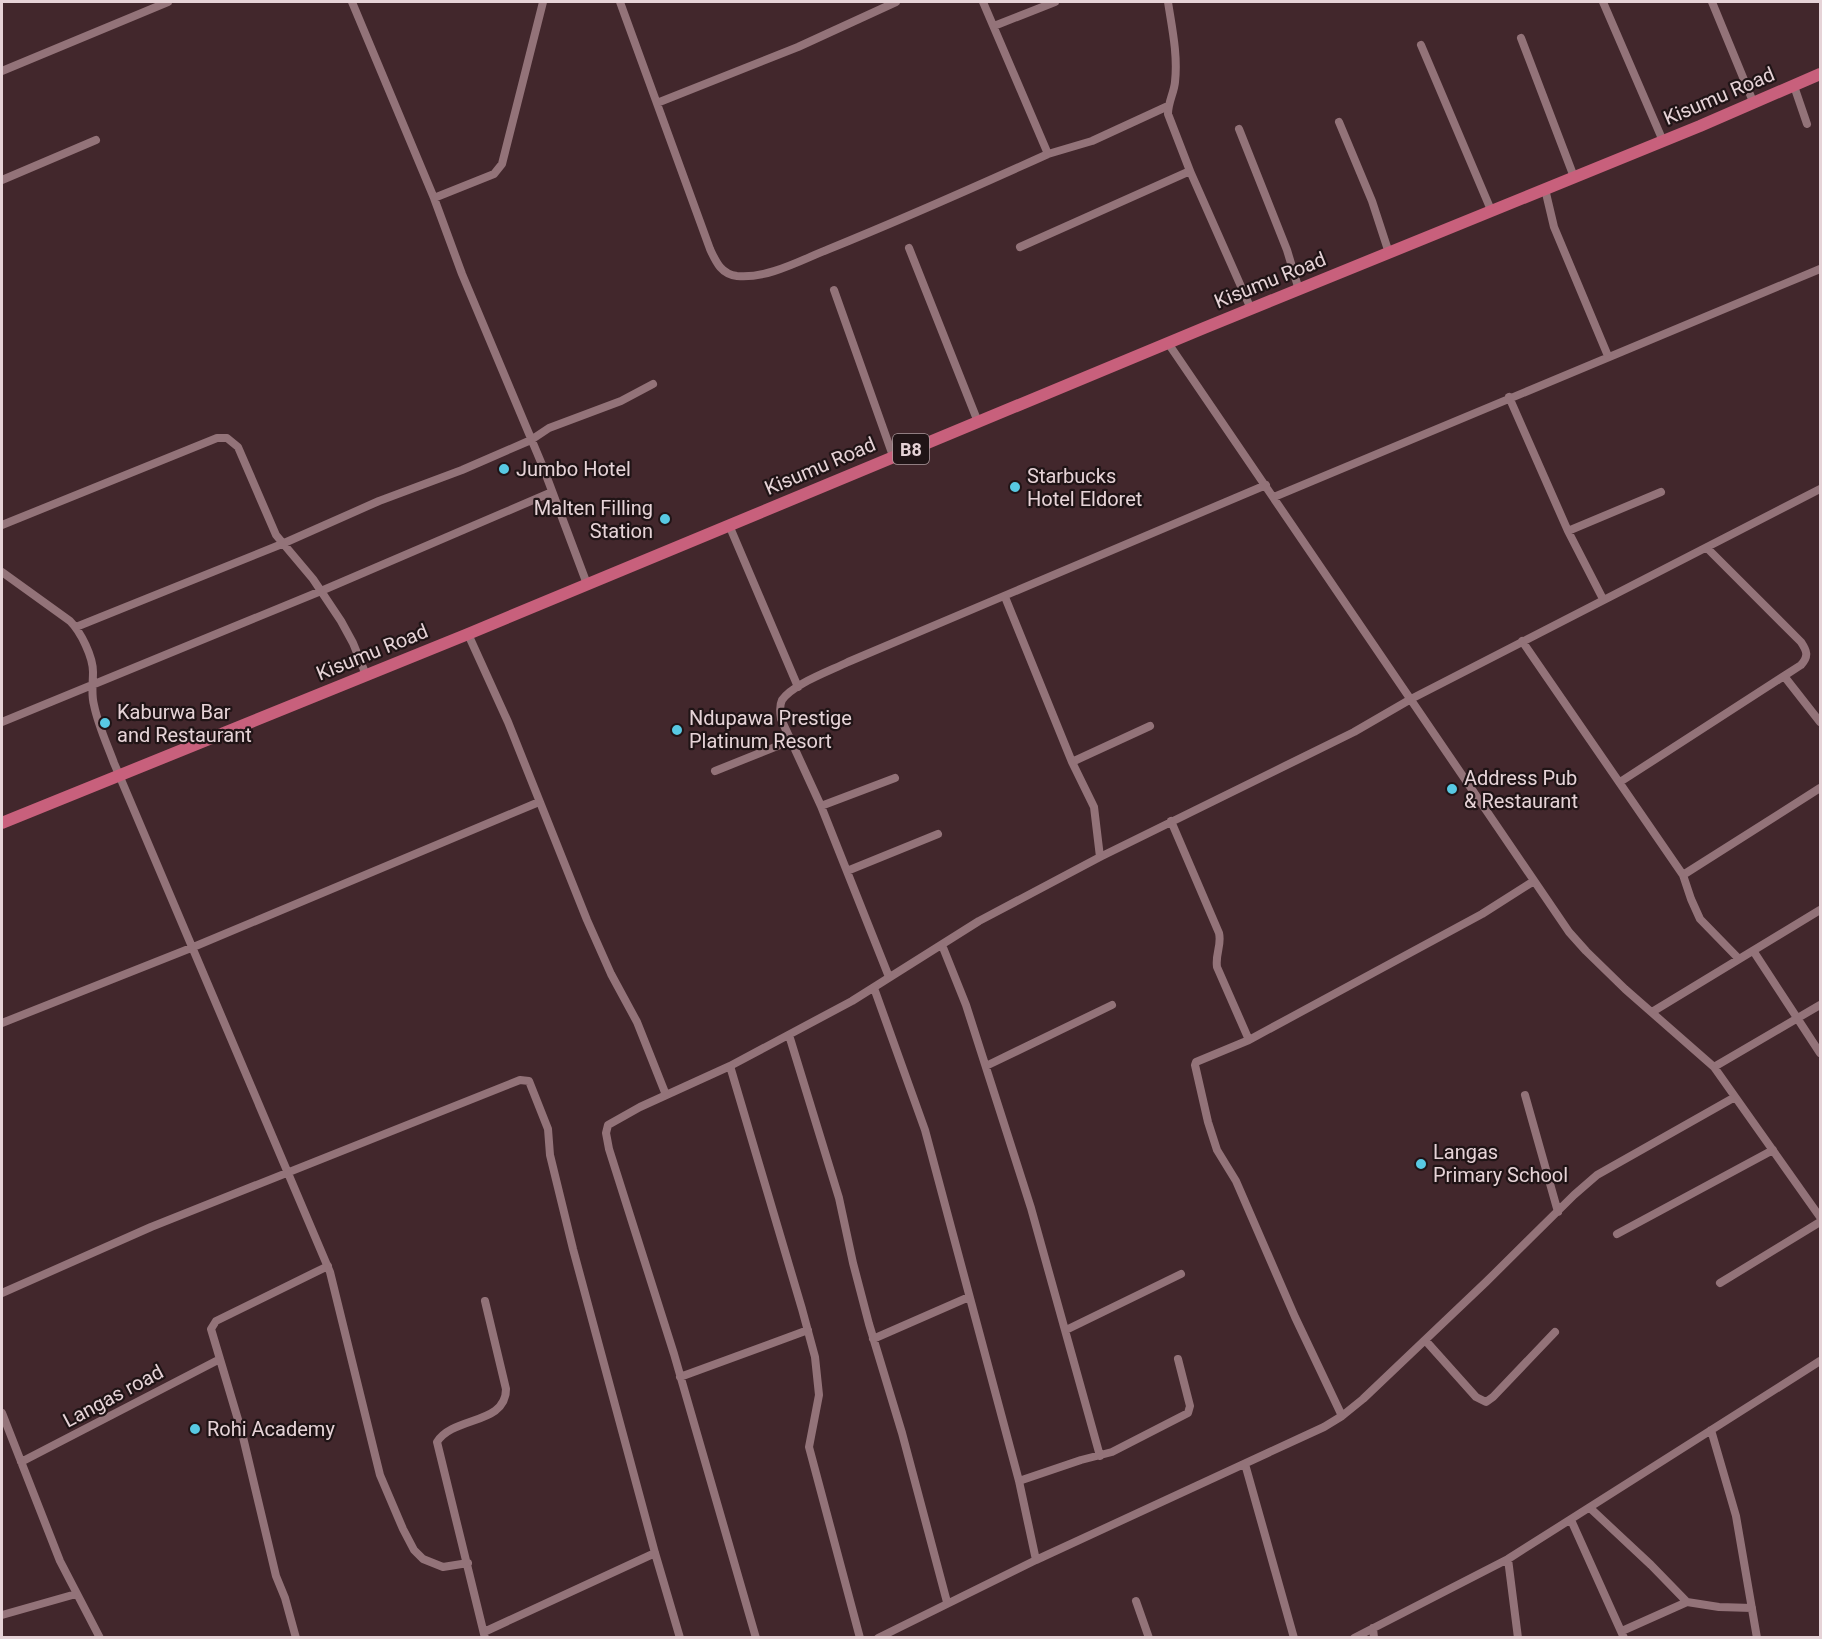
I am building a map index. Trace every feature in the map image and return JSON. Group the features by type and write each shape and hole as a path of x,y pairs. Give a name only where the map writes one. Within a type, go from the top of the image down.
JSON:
{"highway":[{"name":"Kisumu Road","path":"2,823 468,634 893,456 1754,104 1821,74"}],"street":[{"path":"2,70 168,2"},
{"path":"352,2 434,198 462,274 552,492 587,584"},
{"path":"434,198 494,174 502,165 543,2"},
{"path":"620,2 710,249 723,272 739,276 755,275 788,265 898,221 1048,154 1092,141 1168,106"},
{"path":"657,103 798,47 896,2"},
{"path":"983,2 1048,154"},
{"path":"994,26 1055,2"},
{"path":"1168,2 1176,56 1175,85 1168,106 1171,126 1251,309"},
{"path":"1603,2 1663,141"},
{"path":"1712,2 1754,104"},
{"path":"1521,38 1574,177"},
{"path":"1421,45 1491,210"},
{"path":"1794,86 1807,124"},
{"path":"1339,122 1372,201 1389,253"},
{"path":"1239,129 1287,250 1299,290"},
{"path":"2,180 96,140"},
{"path":"1020,247 1190,171"},
{"path":"1545,189 1554,227 1608,356"},
{"path":"909,248 978,422"},
{"path":"1274,497 1509,397 1821,269"},
{"path":"834,290 893,456"},
{"path":"1168,343 1576,942 1714,1067 1773,1150 1817,1205 1821,1217"},
{"path":"76,627 531,440 549,428 621,401 653,384"},
{"path":"1509,397 1568,531 1603,599"},
{"path":"2,525 222,437 233,441 238,447 271,525 282,544 321,591 347,632 366,675"},
{"path":"889,977 821,806 781,719 782,701 798,687 848,662 1266,486"},
{"path":"756,1638 606,1133 606,1129 612,1122 789,1035 874,988 980,921 1100,857 1354,732 1411,699 1522,641 1821,489"},
{"path":"2,722 321,591 552,492"},
{"path":"1568,531 1661,492"},
{"path":"729,525 798,687"},
{"path":"1620,782 1801,665 1806,659 1807,652 1801,642 1707,548"},
{"path":"2,572 76,627 93,670 94,705 99,726 191,948 290,1173 328,1266 380,1476 403,1529 414,1550 423,1559 443,1567 468,1563"},
{"path":"1005,597 1072,762 1094,807 1100,857"},
{"path":"468,634 508,722 587,920 611,974 638,1022 666,1095"},
{"path":"1522,641 1683,875 1690,899 1700,919 1739,959"},
{"path":"1784,676 1821,722"},
{"path":"1072,762 1150,726"},
{"path":"715,771 790,741"},
{"path":"821,806 895,778"},
{"path":"1683,875 1821,788"},
{"path":"2,1023 191,948 539,802"},
{"path":"1171,821 1219,933 1221,945 1216,956 1216,967 1249,1041"},
{"path":"847,871 938,834"},
{"path":"1342,1416 1291,1307 1241,1191 1218,1150 1208,1122 1196,1062 1205,1056 1249,1041 1482,915 1534,881"},
{"path":"1652,1012 1821,910"},
{"path":"942,945 966,1005 1031,1208 1100,1456"},
{"path":"1754,951 1821,1053"},
{"path":"874,988 925,1130 1019,1481 1036,1560"},
{"path":"986,1066 1113,1005"},
{"path":"1714,1067 1821,1005"},
{"path":"789,1035 839,1198 873,1339 902,1433 947,1602"},
{"path":"730,1066 815,1357 819,1395 809,1448 860,1638"},
{"path":"2,1293 151,1227 520,1080 529,1081 548,1129 550,1155 573,1249 680,1638"},
{"path":"1525,1095 1558,1212"},
{"path":"878,1638 947,1602 1324,1427 1342,1416 1425,1340 1574,1195 1604,1170 1736,1097"},
{"path":"1617,1234 1773,1150"},
{"path":"1720,1283 1821,1222"},
{"path":"296,1638 285,1598 276,1576 242,1433 211,1329 216,1321 328,1266"},
{"path":"1066,1330 1181,1274"},
{"path":"873,1339 969,1297"},
{"path":"485,1301 506,1389 506,1398 503,1406 496,1412 449,1429 441,1435 437,1442 484,1635 655,1553"},
{"path":"680,1377 808,1330"},
{"path":"1425,1340 1476,1397 1486,1402 1555,1332"},
{"name":"Langas road","path":"21,1462 219,1359"},
{"path":"1019,1481 1100,1456 1134,1442 1188,1413 1190,1406 1178,1359"},
{"path":"1354,1638 1508,1559 1821,1361"},
{"path":"2,1417 60,1560 100,1638"},
{"path":"1712,1430 1736,1516 1757,1638"},
{"path":"1245,1464 1294,1638"},
{"path":"1590,1508 1687,1602"},
{"path":"1571,1520 1623,1634 1687,1602 1719,1607 1752,1608"},
{"path":"1508,1559 1518,1638"},
{"path":"2,1616 76,1594"},
{"path":"1136,1601 1149,1638"},
{"path":"1373,1628 1374,1638"}],"place":[{"name":"Jumbo Hotel","path":"504,469"},
{"name":"Starbucks Hotel Eldoret","path":"1015,487"},
{"name":"Malten Filling Station","path":"665,519"},
{"name":"Kaburwa Bar and Restaurant","path":"105,723"},
{"name":"Ndupawa Prestige Platinum Resort","path":"677,730"},
{"name":"Address Pub & Restaurant","path":"1452,789"},
{"name":"Langas Primary School","path":"1421,1164"},
{"name":"Rohi Academy","path":"195,1429"}]}
